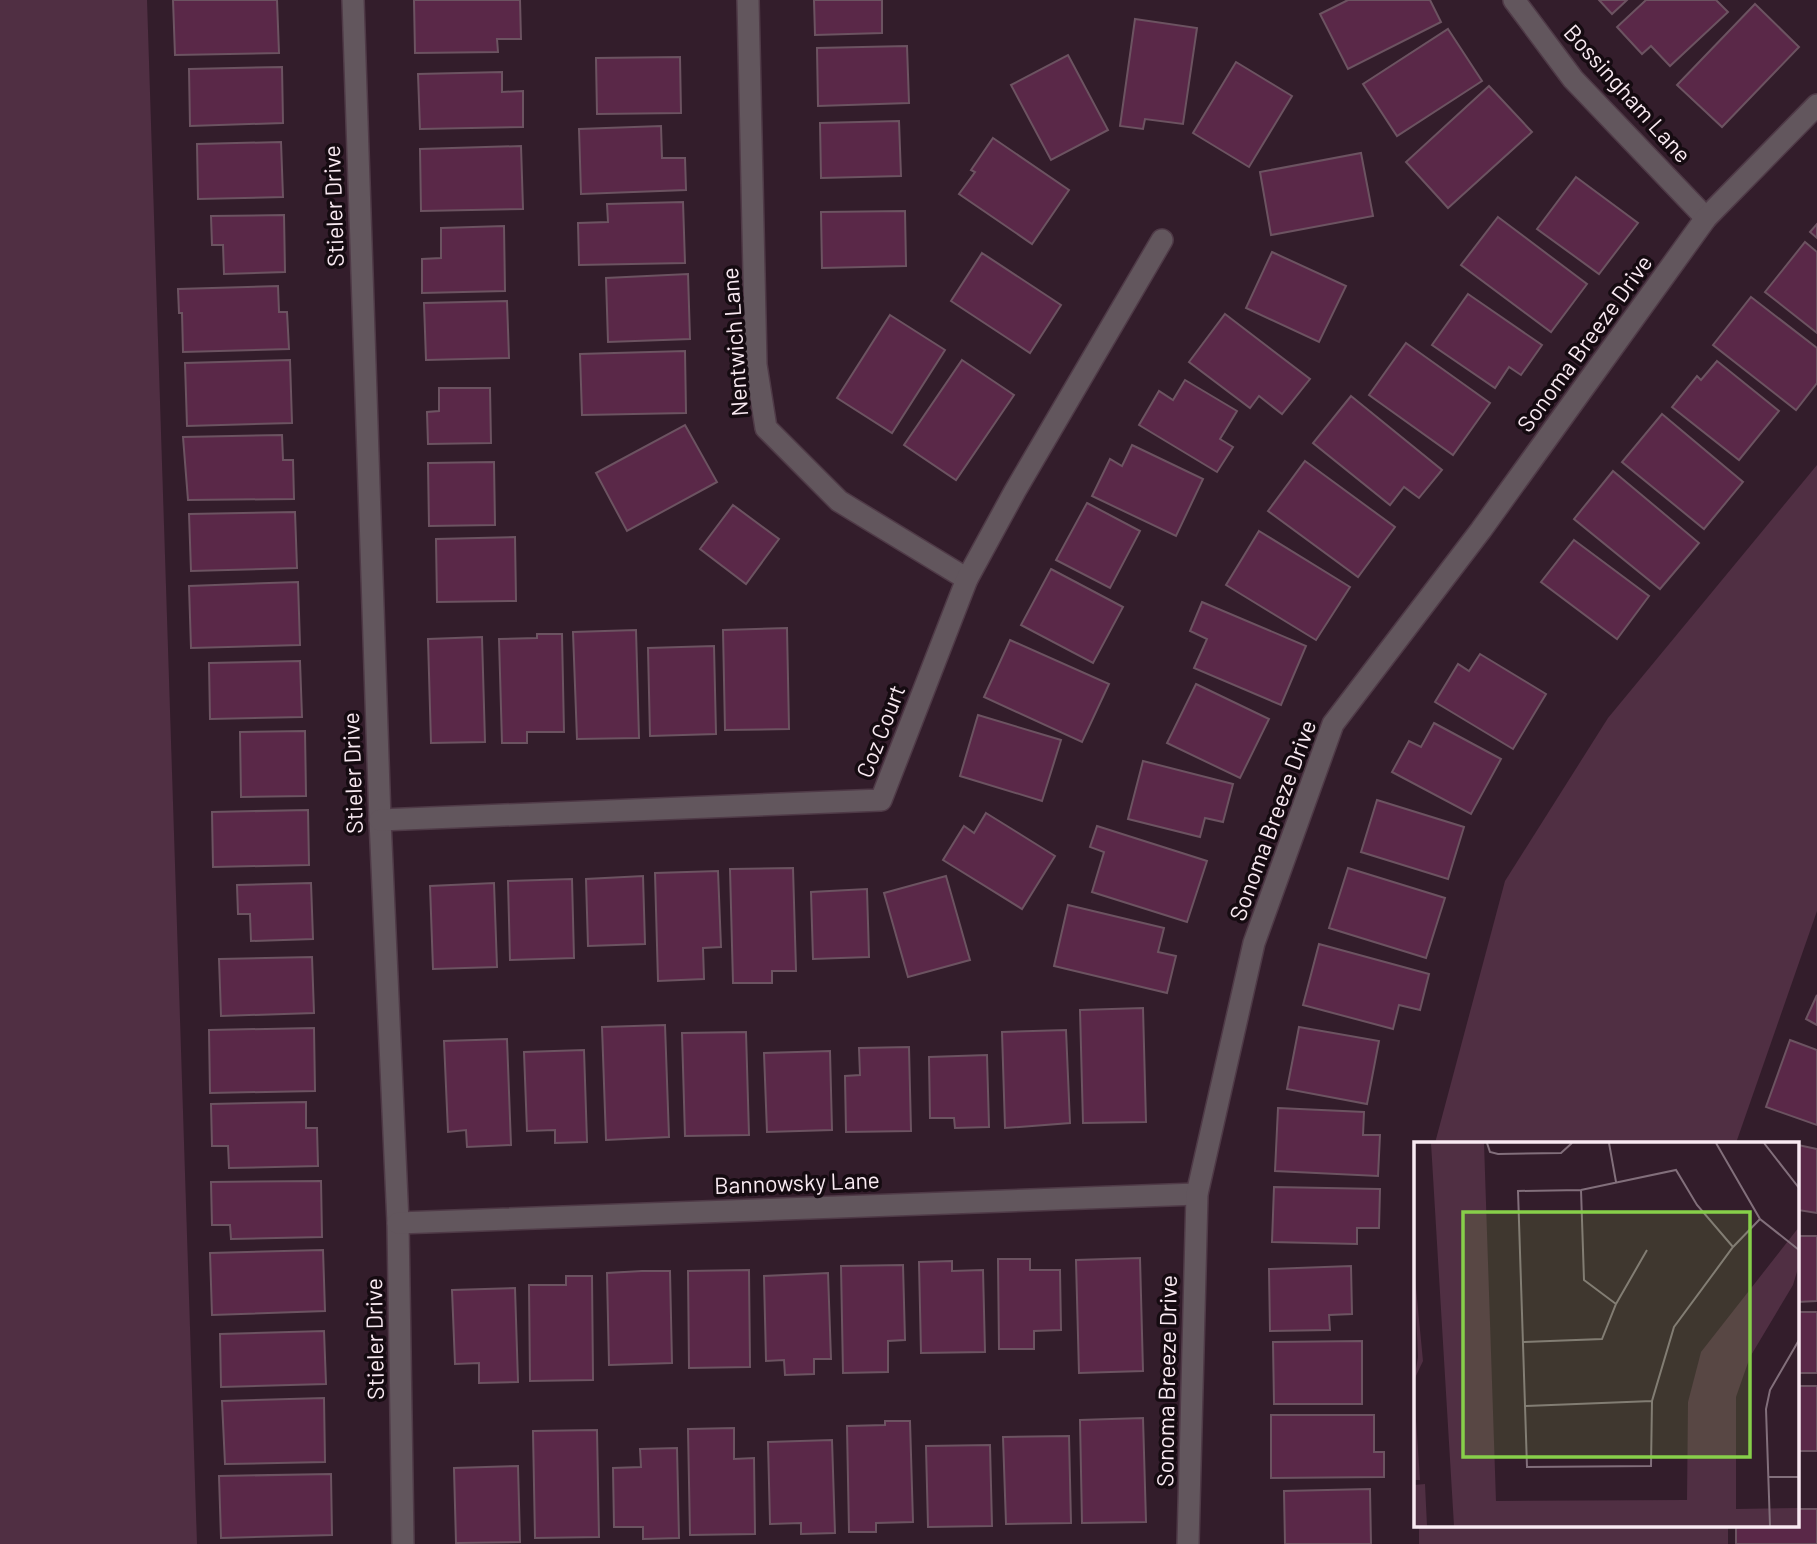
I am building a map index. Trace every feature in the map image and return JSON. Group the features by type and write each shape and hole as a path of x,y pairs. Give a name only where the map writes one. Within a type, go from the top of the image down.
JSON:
{"street":[{"name":"Stieler Drive","path":"353,0 380,820 398,1223 403,1544"},
{"name":"Nentwich Lane","path":"748,0 756,365 766,428 839,501 967,579"},
{"name":"Bossingham Lane","path":"1514,0 1573,79 1706,218"},
{"name":"Sonoma Breeze Drive","path":"1188,1544 1197,1194 1254,943 1333,724 1481,530 1706,218 1817,105"},
{"name":"Coz Court","path":"380,820 881,800 967,579 1015,491 1162,240"},
{"name":"Bannowsky Lane","path":"398,1223 1197,1194"}],"shaded area":[{"path":"0,0 147,0 197,1544 0,1544"},
{"path":"1817,465 1817,911 1736,1142 1435,1142 1505,881 1608,718"},
{"path":"1419,1526 1728,1526 1728,1544 1419,1544"}],"building":[{"path":"173,0 277,0 279,53 175,55"},
{"path":"414,0 520,0 521,39 497,39 498,52 415,53"},
{"path":"814,0 882,0 882,33 815,35"},
{"path":"1348,0 1430,0 1441,22 1348,69 1320,14"},
{"path":"1599,0 1627,0 1612,14"},
{"path":"1646,0 1716,0 1728,12 1670,66 1651,46 1642,54 1617,27"},
{"path":"1755,4 1799,47 1722,127 1677,85"},
{"path":"1135,19 1197,28 1183,124 1145,119 1143,129 1120,126"},
{"path":"1448,29 1482,81 1397,136 1363,84"},
{"path":"907,46 909,103 818,106 817,48"},
{"path":"1068,55 1108,130 1051,160 1011,85"},
{"path":"680,57 681,113 597,114 596,58"},
{"path":"1236,62 1292,96 1249,167 1193,133"},
{"path":"282,67 283,123 190,126 189,69"},
{"path":"502,72 502,92 523,91 523,127 420,129 418,74"},
{"path":"1489,86 1532,132 1448,208 1406,162"},
{"path":"899,121 901,176 821,178 820,123"},
{"path":"661,126 662,158 685,158 686,190 581,194 579,129"},
{"path":"993,138 1069,190 1032,244 959,194 975,172 971,170"},
{"path":"281,142 283,197 198,199 197,144"},
{"path":"521,146 523,209 421,211 420,149"},
{"path":"1361,153 1373,216 1271,235 1260,172"},
{"path":"1576,177 1638,223 1599,274 1537,229"},
{"path":"683,202 685,263 579,265 578,223 608,222 607,204"},
{"path":"905,211 906,266 822,268 821,212"},
{"path":"284,215 285,272 224,274 223,245 212,245 211,216"},
{"path":"1498,217 1587,284 1551,332 1461,265"},
{"path":"1817,224 1817,238 1810,232"},
{"path":"504,226 505,291 422,293 422,259 441,258 441,228"},
{"path":"1805,242 1817,252 1817,333 1765,292"},
{"path":"1272,252 1346,286 1319,342 1246,308"},
{"path":"982,253 1061,305 1030,353 951,301"},
{"path":"688,274 690,339 608,342 606,278"},
{"path":"278,286 279,312 287,312 289,349 183,352 178,289"},
{"path":"1468,294 1542,345 1521,375 1509,367 1495,388 1432,345"},
{"path":"1751,297 1817,348 1817,383 1796,410 1713,345"},
{"path":"507,301 509,358 426,360 424,303"},
{"path":"1225,314 1310,379 1282,414 1259,396 1250,408 1189,362"},
{"path":"890,315 945,350 892,433 837,398"},
{"path":"1406,343 1490,403 1453,455 1369,395"},
{"path":"685,351 686,413 582,415 580,354"},
{"path":"290,360 292,423 187,426 185,363"},
{"path":"962,360 1014,395 956,480 904,445"},
{"path":"1717,361 1779,411 1739,460 1672,407 1697,376 1701,380"},
{"path":"1185,380 1237,411 1220,439 1233,447 1217,472 1139,425 1159,391 1173,400"},
{"path":"439,388 490,388 491,443 428,444 427,412 439,411"},
{"path":"1351,396 1442,470 1419,498 1404,487 1390,505 1313,443"},
{"path":"1662,414 1743,482 1704,529 1622,462"},
{"path":"685,425 717,482 627,531 596,473"},
{"path":"282,435 283,460 293,460 294,499 188,500 183,437"},
{"path":"1132,445 1203,479 1176,536 1092,496 1110,459 1122,466"},
{"path":"1305,461 1395,527 1358,577 1268,511"},
{"path":"494,462 495,525 429,526 428,463"},
{"path":"1613,471 1699,543 1660,589 1574,519"},
{"path":"1087,503 1140,531 1110,588 1056,560"},
{"path":"733,505 779,539 746,584 700,549"},
{"path":"295,512 297,568 191,571 189,514"},
{"path":"1259,531 1350,587 1316,640 1226,585"},
{"path":"515,537 516,601 437,602 436,539"},
{"path":"1574,540 1649,596 1617,639 1541,582"},
{"path":"1051,569 1123,607 1093,663 1021,625"},
{"path":"298,582 300,645 191,648 189,586"},
{"path":"1202,602 1306,646 1281,705 1194,668 1207,639 1190,631"},
{"path":"787,628 789,729 725,730 723,630"},
{"path":"636,630 639,738 577,739 573,632"},
{"path":"537,634 562,634 564,732 527,732 527,743 502,743 499,639 537,638"},
{"path":"482,637 485,742 431,743 428,639"},
{"path":"1010,640 1109,684 1082,742 984,697"},
{"path":"714,646 716,734 650,736 648,648"},
{"path":"1480,654 1546,694 1513,749 1435,702 1458,664 1469,671"},
{"path":"300,661 302,717 210,719 209,663"},
{"path":"1196,684 1269,719 1240,778 1167,743"},
{"path":"978,715 1061,740 1042,801 960,776"},
{"path":"1434,723 1501,759 1471,814 1392,772 1409,741 1421,747"},
{"path":"305,731 306,796 241,797 240,732"},
{"path":"1143,761 1233,784 1223,822 1205,818 1200,837 1128,819"},
{"path":"1377,800 1464,827 1448,879 1361,852"},
{"path":"308,810 309,865 213,867 212,812"},
{"path":"986,813 1055,856 1022,909 943,860 964,826 974,833"},
{"path":"1097,826 1207,861 1187,922 1092,892 1104,852 1090,847"},
{"path":"793,868 796,971 772,971 772,983 733,983 730,869"},
{"path":"1348,868 1445,898 1426,958 1329,928"},
{"path":"718,871 721,947 703,948 704,979 658,981 655,873"},
{"path":"643,876 645,944 588,946 586,879"},
{"path":"946,876 970,960 908,977 884,893"},
{"path":"572,879 574,958 510,960 508,881"},
{"path":"311,883 313,939 251,941 250,914 238,914 237,885"},
{"path":"494,883 497,967 433,969 430,886"},
{"path":"867,889 869,957 813,959 811,892"},
{"path":"1068,905 1164,928 1158,952 1176,956 1167,993 1054,966"},
{"path":"1319,944 1429,974 1420,1010 1399,1005 1393,1029 1303,1005"},
{"path":"312,957 314,1013 221,1016 219,959"},
{"path":"1817,995 1817,1025 1806,1019"},
{"path":"1143,1008 1146,1122 1083,1123 1080,1010"},
{"path":"665,1025 669,1137 606,1140 602,1027"},
{"path":"1299,1027 1379,1041 1367,1104 1287,1089"},
{"path":"314,1028 315,1091 210,1093 209,1030"},
{"path":"1066,1030 1070,1123 1005,1128 1002,1032"},
{"path":"746,1032 749,1135 685,1136 682,1033"},
{"path":"507,1039 511,1145 467,1147 466,1130 448,1132 444,1041"},
{"path":"1790,1040 1817,1050 1817,1125 1766,1107"},
{"path":"909,1047 911,1131 846,1132 845,1076 860,1075 859,1048"},
{"path":"584,1050 587,1142 555,1143 555,1130 527,1131 524,1052"},
{"path":"830,1051 832,1130 767,1132 764,1053"},
{"path":"987,1055 989,1127 955,1128 954,1118 930,1118 929,1057"},
{"path":"306,1102 306,1128 317,1128 318,1166 229,1168 228,1146 212,1146 211,1104"},
{"path":"1278,1108 1364,1112 1363,1135 1380,1135 1378,1176 1275,1171"},
{"path":"1800,1145 1817,1149 1817,1213 1800,1210"},
{"path":"321,1181 322,1237 231,1239 230,1225 212,1225 211,1182"},
{"path":"1274,1187 1380,1189 1379,1228 1357,1228 1357,1244 1272,1242"},
{"path":"1800,1236 1817,1236 1817,1301 1800,1302"},
{"path":"323,1250 325,1311 212,1315 210,1253"},
{"path":"1140,1258 1143,1371 1079,1373 1076,1260"},
{"path":"998,1259 1030,1259 1030,1270 1060,1270 1061,1330 1034,1331 1034,1349 999,1349"},
{"path":"952,1261 952,1271 983,1270 985,1352 921,1353 919,1262"},
{"path":"903,1265 905,1340 888,1341 888,1372 843,1373 841,1266"},
{"path":"1351,1266 1352,1314 1329,1315 1330,1330 1270,1331 1269,1269"},
{"path":"749,1270 750,1367 689,1368 688,1271"},
{"path":"670,1271 672,1363 609,1365 607,1273"},
{"path":"828,1273 831,1359 814,1359 814,1374 785,1375 784,1360 766,1361 764,1276"},
{"path":"566,1276 592,1276 593,1380 530,1381 529,1285 566,1285"},
{"path":"515,1288 518,1382 479,1383 479,1363 455,1364 452,1290"},
{"path":"1800,1312 1817,1312 1817,1373 1800,1373"},
{"path":"324,1331 326,1384 221,1387 220,1334"},
{"path":"1362,1341 1362,1404 1274,1404 1273,1342"},
{"path":"1800,1386 1817,1386 1817,1451 1800,1451"},
{"path":"324,1398 325,1462 225,1464 222,1401"},
{"path":"1271,1415 1374,1415 1374,1452 1384,1452 1384,1477 1271,1478"},
{"path":"1143,1418 1146,1522 1082,1523 1080,1420"},
{"path":"885,1421 910,1421 913,1522 876,1523 876,1532 849,1532 847,1426 885,1425"},
{"path":"734,1428 734,1459 754,1458 755,1534 690,1535 688,1429"},
{"path":"597,1430 599,1537 535,1538 533,1431"},
{"path":"1069,1436 1071,1523 1006,1524 1003,1437"},
{"path":"832,1440 835,1533 801,1534 801,1523 770,1524 768,1442"},
{"path":"990,1445 992,1526 928,1527 926,1446"},
{"path":"677,1448 679,1538 643,1539 643,1527 614,1527 613,1468 641,1467 640,1449"},
{"path":"518,1466 520,1542 456,1543 454,1468"},
{"path":"331,1474 332,1535 221,1538 219,1476"},
{"path":"1370,1489 1371,1544 1285,1544 1284,1491"},
{"path":"1800,1509 1817,1509 1817,1544 1736,1544 1736,1526 1800,1526"}]}
